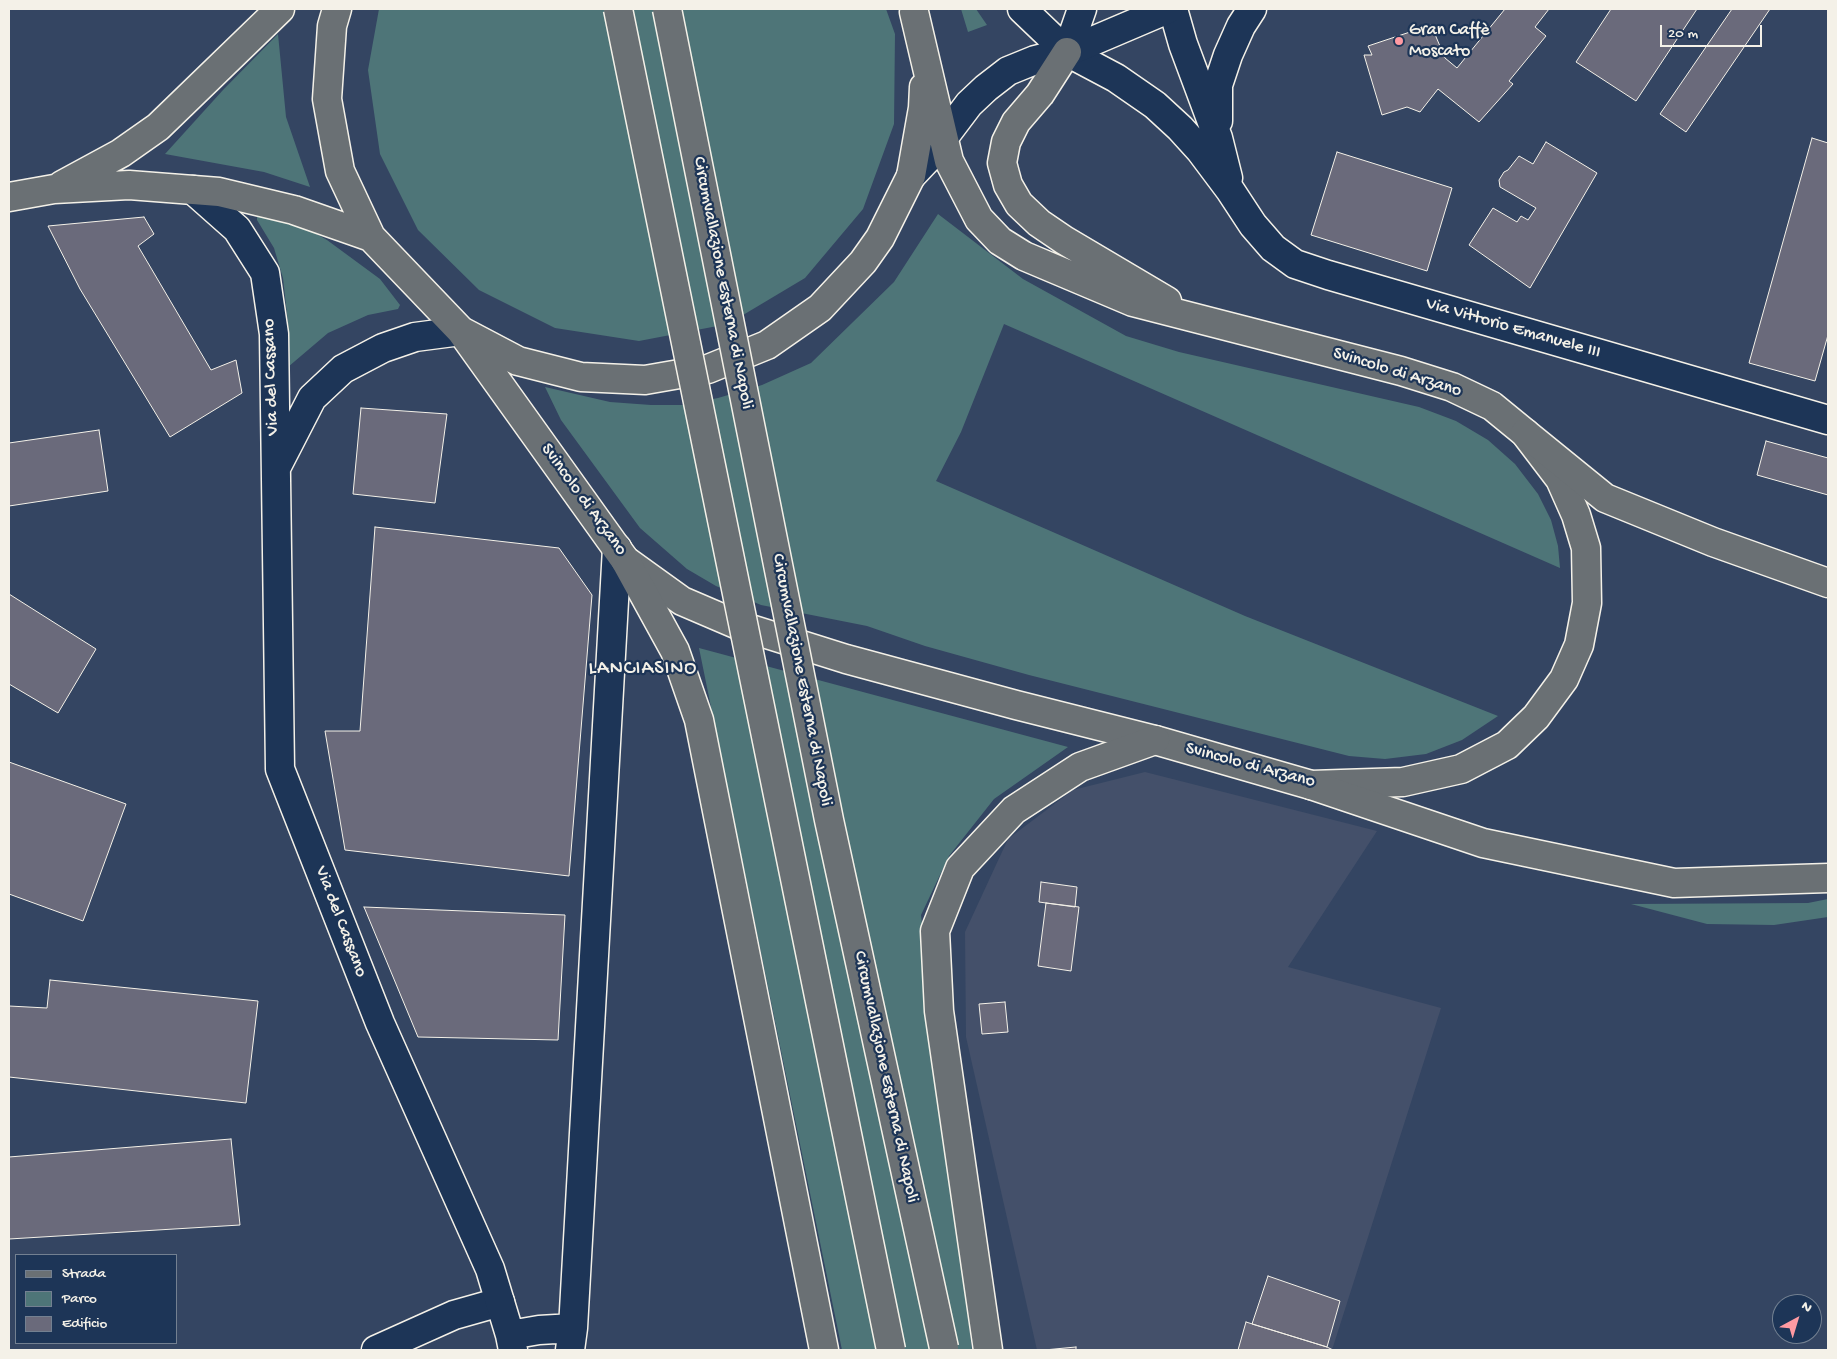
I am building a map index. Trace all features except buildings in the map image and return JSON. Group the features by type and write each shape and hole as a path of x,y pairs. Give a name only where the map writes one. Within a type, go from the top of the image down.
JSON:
{"main road":[{"path":"54,189 121,153 158,127 280,9"},
{"path":"337,9 332,26 327,99 340,171 371,237 461,331 518,361 580,377 645,380 708,369 767,345 820,308 864,262 880,238 911,176 944,138 969,104 986,88 1008,71 1035,60 1067,52 1168,9"},
{"path":"618,9 891,1350"},
{"name":"Circumvallazione Esterna di Napoli","path":"667,9 827,810 944,1349"},
{"name":"Via Vittorio Emanuele III","path":"1022,9 1067,52 1116,78 1155,105 1200,150 1253,225 1273,248 1295,264 1828,420"},
{"path":"1082,9 1067,52 1040,94 1016,122 1006,142 1002,163 1008,185 1019,204 1040,223 1064,240 1196,319"},
{"name":"Via Vittorio Emanuele III","path":"1172,9 1218,138 1230,190"},
{"path":"1218,138 1218,85 1237,34 1252,9"},
{"path":"911,176 923,108 924,68 913,10"},
{"name":"Svincolo di Arzano","path":"461,331 621,554 682,601 738,625 846,659 1155,740 1311,785 1402,782 1462,769 1507,744 1536,717 1564,678 1579,644 1587,603 1586,548 1576,514 1560,479 1525,433 1492,406 1452,387 1401,370 1133,302 1024,256 1000,241 979,219 949,161 913,10"},
{"path":"9,197 54,189 129,184 219,192 294,210 371,237"},
{"name":"Via del Cassano","path":"192,190 237,229 265,273 274,334 280,769 380,1023 490,1269 512,1343"},
{"name":"Via del Cassano","path":"275,472 312,398 343,368 383,348 415,337 461,331"},
{"path":"1525,433 1605,498 1713,542 1828,583"},
{"path":"512,1343 539,1330 571,1339 621,554"},
{"path":"621,554 675,651 700,720 824,1350"},
{"path":"988,1350 939,1011 935,931 960,868 1014,810 1080,767 1155,740"},
{"path":"1311,785 1483,843 1674,883 1828,878"},
{"path":"376,1350 454,1316 500,1302"}],"shaded area":[{"path":"1145,772 1377,831 1288,967 1441,1008 1332,1350 1037,1350 966,1037 965,932 1008,839 1073,790"}],"green space":[{"path":"379,9 886,9 895,34 894,124 863,209 805,278 728,324 639,341 555,328 479,290 418,230 380,154 368,70"},
{"path":"961,9 976,9 987,25 968,32"},
{"path":"278,34 286,117 310,187 264,172 165,154 223,90"},
{"path":"938,214 1023,279 1126,336 1179,352 1419,407 1456,421 1488,440 1515,464 1538,494 1551,520 1558,546 1560,568 1004,324 961,432 936,481 1245,616 1498,716 1462,740 1426,754 1385,759 1349,756 1029,675 925,646 867,626 761,605 716,586 687,569 640,528 561,420 545,387 610,402 683,405 718,398 762,385 811,363 894,282"},
{"path":"257,216 272,217 299,224 327,240 380,279 400,305 398,309 368,315 328,333 288,367 289,332 283,278 274,248 257,220"},
{"path":"699,648 1068,747 994,799 949,856 921,915 972,1350 842,1350"},
{"path":"1828,899 1828,917 1774,925 1707,924 1631,904 1808,903"}],"place":[{"name":"Gran Caffè Moscato","path":"1399,41"}],"district":[{"name":"LANCIASINO","path":"643,670"}]}
